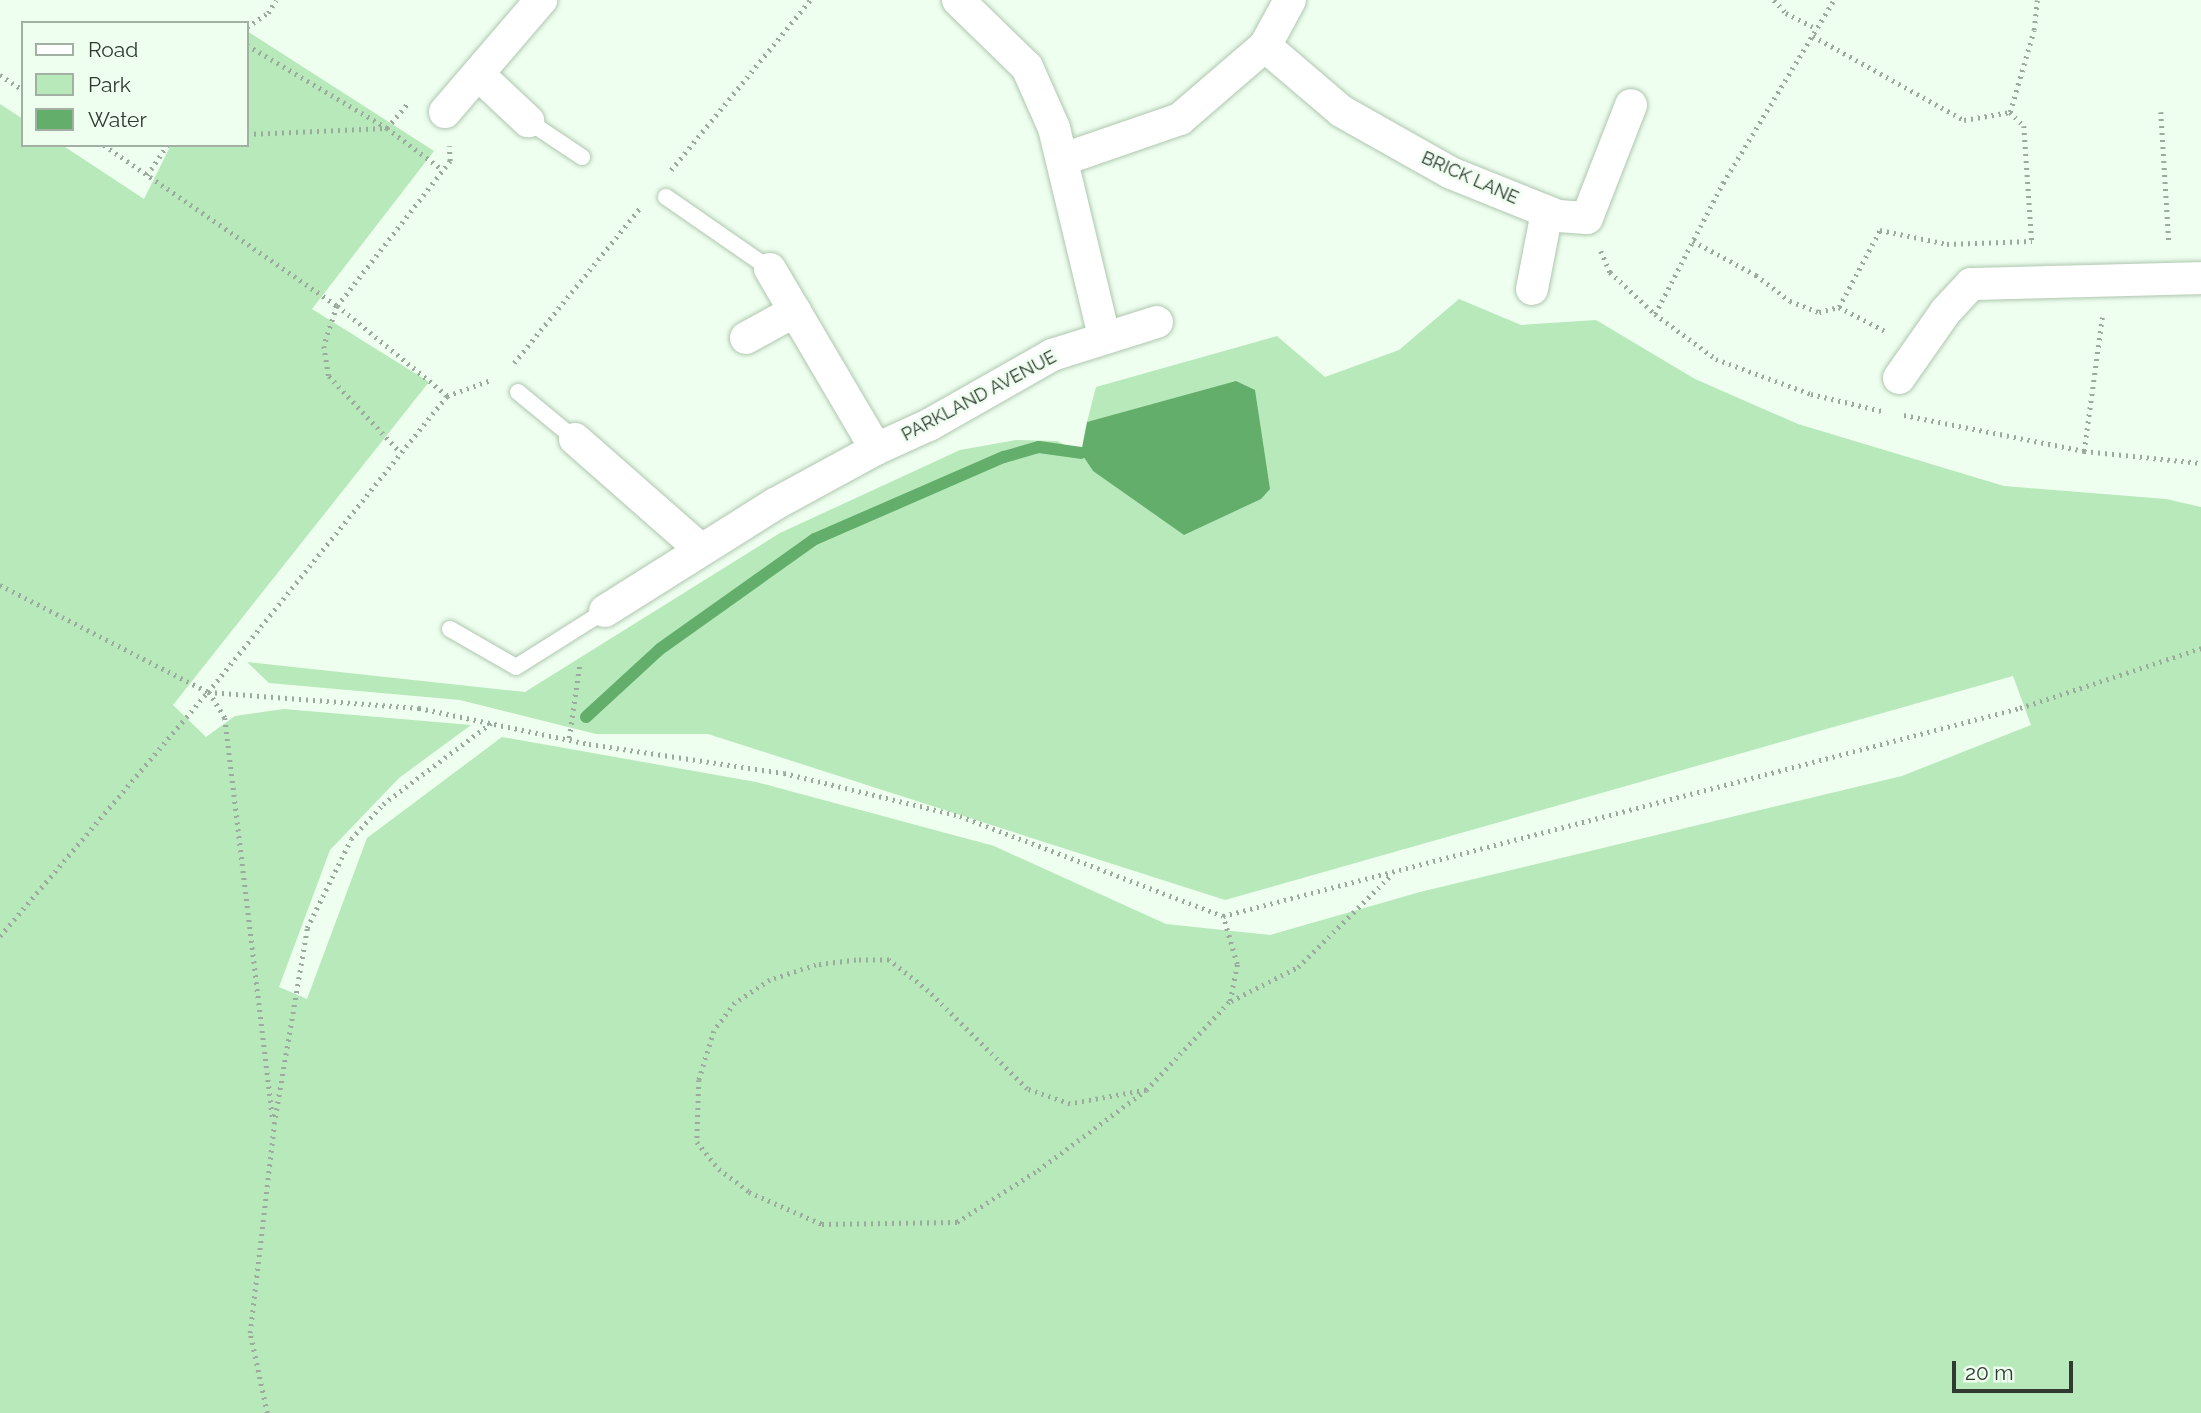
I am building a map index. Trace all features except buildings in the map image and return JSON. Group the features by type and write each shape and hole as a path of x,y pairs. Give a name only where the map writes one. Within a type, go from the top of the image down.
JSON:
{"street":[{"path":"446,111 541,0"},
{"path":"958,0 1027,67 1064,159 1104,336"},
{"path":"1064,159 1180,119 1265,46 1290,0"},
{"name":"BRICK LANE","path":"1265,46 1340,111 1451,173 1547,212 1587,218 1631,105"},
{"path":"478,74 528,121"},
{"path":"1532,289 1547,212"},
{"path":"770,269 876,449"},
{"path":"1899,378 1971,284 2108,278 2186,278"},
{"path":"746,338 794,311"},
{"name":"PARKLAND AVENUE","path":"605,611 701,549 876,449 929,425 1052,355 1157,321"},
{"path":"575,439 701,549"}],"lane":[{"path":"528,121 582,157"},
{"path":"666,197 770,269"},
{"path":"518,392 575,439"},
{"path":"450,629 516,667 605,611"}],"path":[{"path":"248,26 268,13 276,0"},
{"path":"664,178 810,0"},
{"path":"1774,0 1786,13 1817,29"},
{"path":"1655,314 1723,183 1834,0"},
{"path":"2010,112 2034,30 2037,0"},
{"path":"1813,36 1964,120 2010,112"},
{"path":"248,46 387,128 443,170"},
{"path":"0,75 21,89"},
{"path":"248,134 387,128 413,97"},
{"path":"400,452 329,376 324,346 337,306 450,161 446,111"},
{"path":"2010,112 2024,126 2033,255"},
{"path":"2161,112 2186,278"},
{"path":"107,147 337,306 447,397"},
{"path":"147,175 166,147"},
{"path":"0,936 208,692 447,397 505,374 648,199"},
{"path":"1839,307 1880,230 1947,244 2032,241"},
{"path":"1693,241 1756,275 1790,301 1819,312 1839,307 1919,349"},
{"path":"2084,451 2108,278"},
{"path":"0,585 208,692 419,708 569,738 784,774 960,816 1223,916 2020,708 2201,648"},
{"path":"569,738 577,668 605,611"},
{"path":"208,692 225,718 274,1124"},
{"path":"267,1413 250,1333 274,1124 307,928 351,839 383,804 491,722"},
{"path":"1146,1090 1070,1104 1027,1088 928,991 889,960 856,960 816,965 770,980 735,1003 714,1031 699,1080 696,1142 719,1169 749,1192 821,1224 957,1222 1038,1170 1146,1090 1230,1001 1298,967 1392,874"},
{"path":"1223,916 1237,964 1230,1001"}],"green space":[{"path":"248,32 434,151 312,309 429,382 173,705 206,737 235,716 284,709 471,725 399,778 330,850 279,987 307,999 367,838 502,737 756,782 994,846 1166,924 1270,935 1420,892 1902,776 2031,725 2013,676 1225,900 708,734 596,734 460,700 269,683 247,662 525,692 780,533 960,450 1016,440 1057,441 1081,453 1093,471 1134,411 1087,422 1096,387 1277,336 1325,377 1399,350 1459,299 1521,325 1596,320 1695,379 1798,424 2004,486 2166,499 2201,507 2201,1413 0,1413 0,104 21,118 21,147 65,147 144,199 170,147 248,147"}],"water":[{"path":"1236,381 1255,390 1270,489 1261,499 1184,535 1093,471 1081,453 1087,422"}],"waterway":[{"path":"586,717 660,649 815,539 1004,457 1039,447 1081,453"}]}
